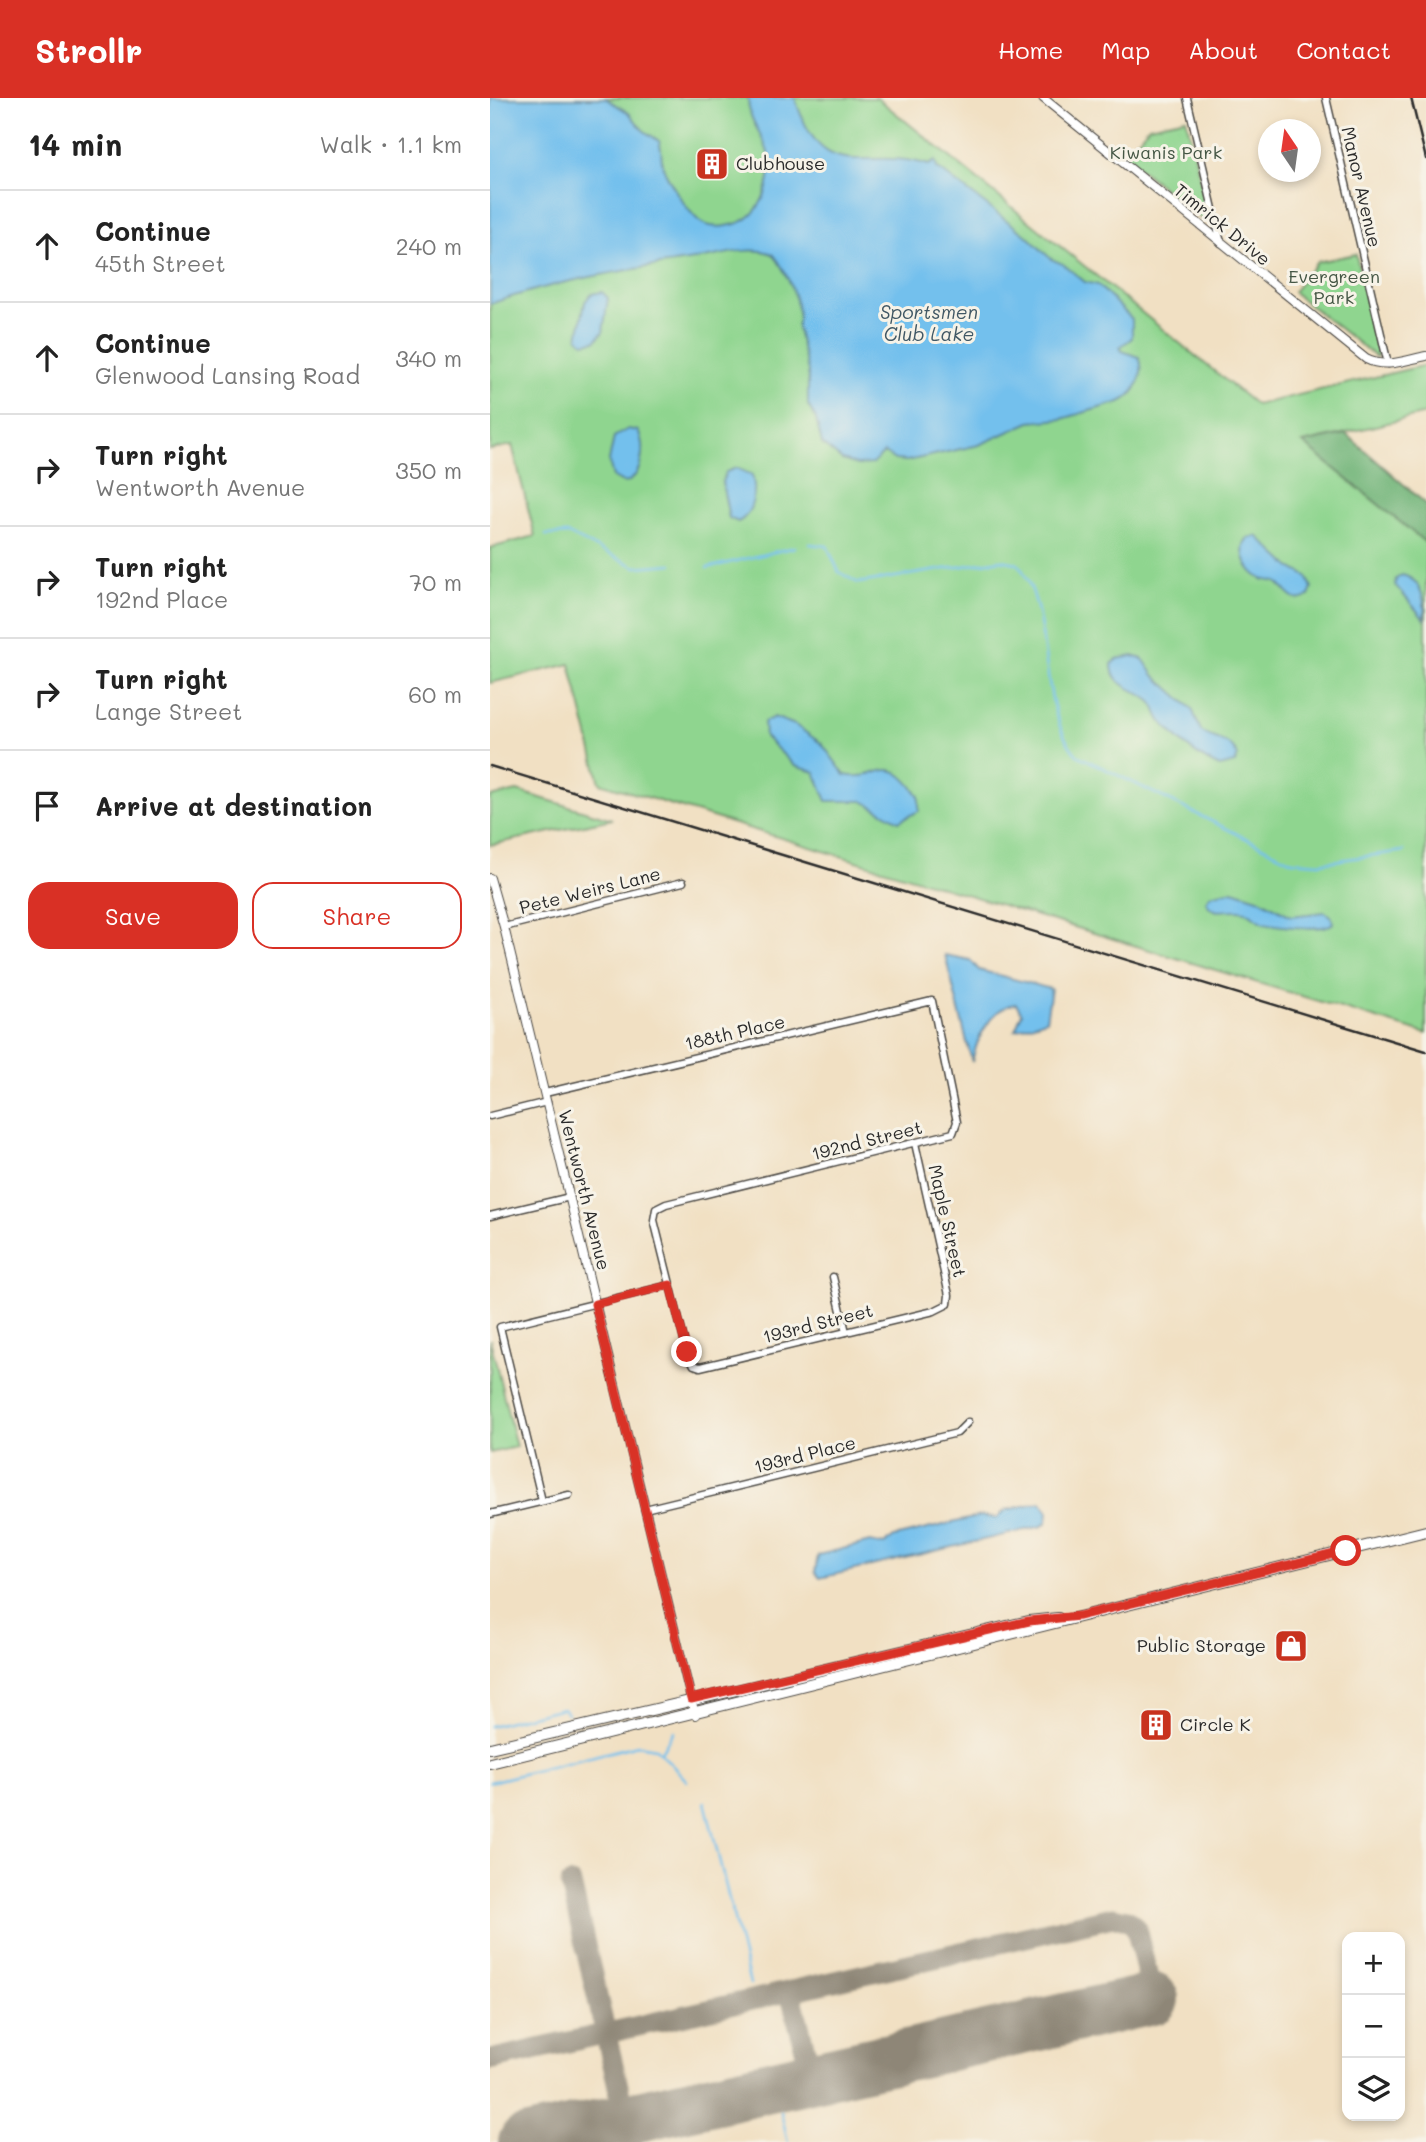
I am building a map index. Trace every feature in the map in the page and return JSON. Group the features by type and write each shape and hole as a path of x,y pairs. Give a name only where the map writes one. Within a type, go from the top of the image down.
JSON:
{"main road":[{"path":"490,1763 695,1715 1034,1630 1079,1616 1426,1531"},
{"path":"490,1748 1029,1621 1079,1616"}],"street":[{"name":"Timrick Drive","path":"1042,98 1366,359 1377,365 1388,364"},
{"path":"1187,98 1222,245"},
{"name":"Manor Avenue","path":"1326,98 1388,364"},
{"path":"1388,364 1426,356"},
{"name":"Wentworth Avenue","path":"490,878 695,1715"},
{"name":"Pete Weirs Lane","path":"504,927 683,882"},
{"name":"188th Place","path":"490,1116 546,1098 932,1001"},
{"name":"192nd Street","path":"670,1285 654,1220 656,1209 666,1204 949,1135 957,1126 932,1001"},
{"name":"Maple Street","path":"915,1143 949,1295 948,1304"},
{"path":"490,1216 570,1197"},
{"path":"833,1277 846,1332"},
{"path":"542,1501 500,1327 670,1285"},
{"name":"193rd Street","path":"670,1285 687,1352 694,1365 708,1366 942,1308 948,1304"},
{"name":"193rd Place","path":"645,1509 957,1433 968,1422"},
{"path":"490,1514 569,1495"}],"green space":[{"path":"490,98 877,98 1256,405 1426,365 1426,414 1303,443 1426,543 1426,1034 600,783 570,664 490,683 490,548 535,536 512,445 490,450"},
{"name":"Kiwanis Park","path":"1186,118 1208,213 1207,217 1202,219 1124,156 1149,126"},
{"name":"Evergreen Park","path":"1356,254 1378,354 1376,357 1293,292 1317,262"},
{"path":"1346,434 1426,504 1426,543 1303,443"},
{"path":"517,791 612,819 490,845 490,797"},
{"path":"490,1339 516,1447 490,1453"}],"water":[{"name":"Sportsmen Club Lake","path":"490,98 605,98 629,113 643,130 659,141 664,169 679,196 692,214 704,224 718,227 741,222 752,215 768,185 768,154 752,119 748,98 795,98 806,127 819,145 833,155 848,159 905,160 929,165 935,161 937,168 1026,235 1051,259 1063,264 1085,282 1098,285 1132,319 1132,338 1120,347 1122,351 1139,357 1141,370 1138,383 1131,394 1120,402 1062,419 1030,422 979,445 907,461 895,460 884,453 872,464 858,465 842,460 822,444 816,419 808,405 808,371 797,327 798,309 788,279 773,254 734,252 617,272 540,288 490,304"},
{"path":"602,292 608,298 603,332 595,341 584,343 578,338 585,302 591,294"},
{"path":"628,429 638,431 642,452 636,474 625,483 613,477 609,461 614,437"},
{"path":"736,468 752,475 754,488 753,502 747,514 738,522 729,518 722,482 726,472"},
{"path":"1257,536 1290,567 1307,576 1312,588 1309,596 1295,599 1275,581 1262,579 1252,571 1245,560 1243,548 1248,538"},
{"path":"1402,575 1414,581 1421,592 1424,619 1395,585 1396,579"},
{"path":"1133,656 1143,659 1154,675 1192,709 1201,731 1234,750 1238,756 1235,763 1220,767 1197,754 1163,723 1148,699 1122,684 1113,672 1112,664 1117,659"},
{"path":"774,717 795,725 822,744 845,775 867,775 883,770 899,774 919,796 919,811 899,821 863,801 827,801 815,772 795,766 765,737 764,722"},
{"path":"1233,890 1258,898 1291,916 1325,912 1331,916 1333,923 1311,928 1270,924 1261,922 1245,911 1217,911 1206,901 1210,895"},
{"path":"945,955 970,960 979,970 1051,989 1046,1020 1015,1030 1022,1013 1016,1004 1007,1006 986,1026 972,1062"},
{"path":"1041,1502 1048,1512 1047,1522 1042,1526 820,1578 815,1572 818,1555 870,1542 884,1545 894,1537 981,1516 997,1518 1006,1510"}],"waterway":[{"path":"546,535 568,534 636,567 672,564"},
{"path":"810,544 827,546 839,572 858,583 1001,560 1017,563 1029,582 1037,605 1055,712 1064,735 1077,755 1292,861 1319,863 1404,851"},
{"path":"707,568 795,547"},
{"path":"490,1726 563,1708 568,1714"},
{"path":"661,1752 674,1731"},
{"path":"490,1782 638,1745 656,1748 687,1781"},
{"path":"705,1802 750,1984"},
{"path":"781,2112 788,2142"}],"taxiway":[{"path":"571,1884 631,2142"},
{"path":"490,2060 1113,1917 1127,1920 1136,1927 1153,1999"},
{"path":"790,1991 812,2076"}],"runway":[{"path":"524,2142 1153,1999"}],"railway":[{"path":"1411,98 1426,159"},
{"path":"490,766 1426,1051"}],"place":[{"name":"Clubhouse","path":"712,164"},
{"name":"Public Storage","path":"1291,1646"},
{"name":"Circle K","path":"1156,1725"}],"route":[{"path":"687,1352 670,1285 595,1304 691,1699 1029,1621 1079,1616 1346,1551"}]}
